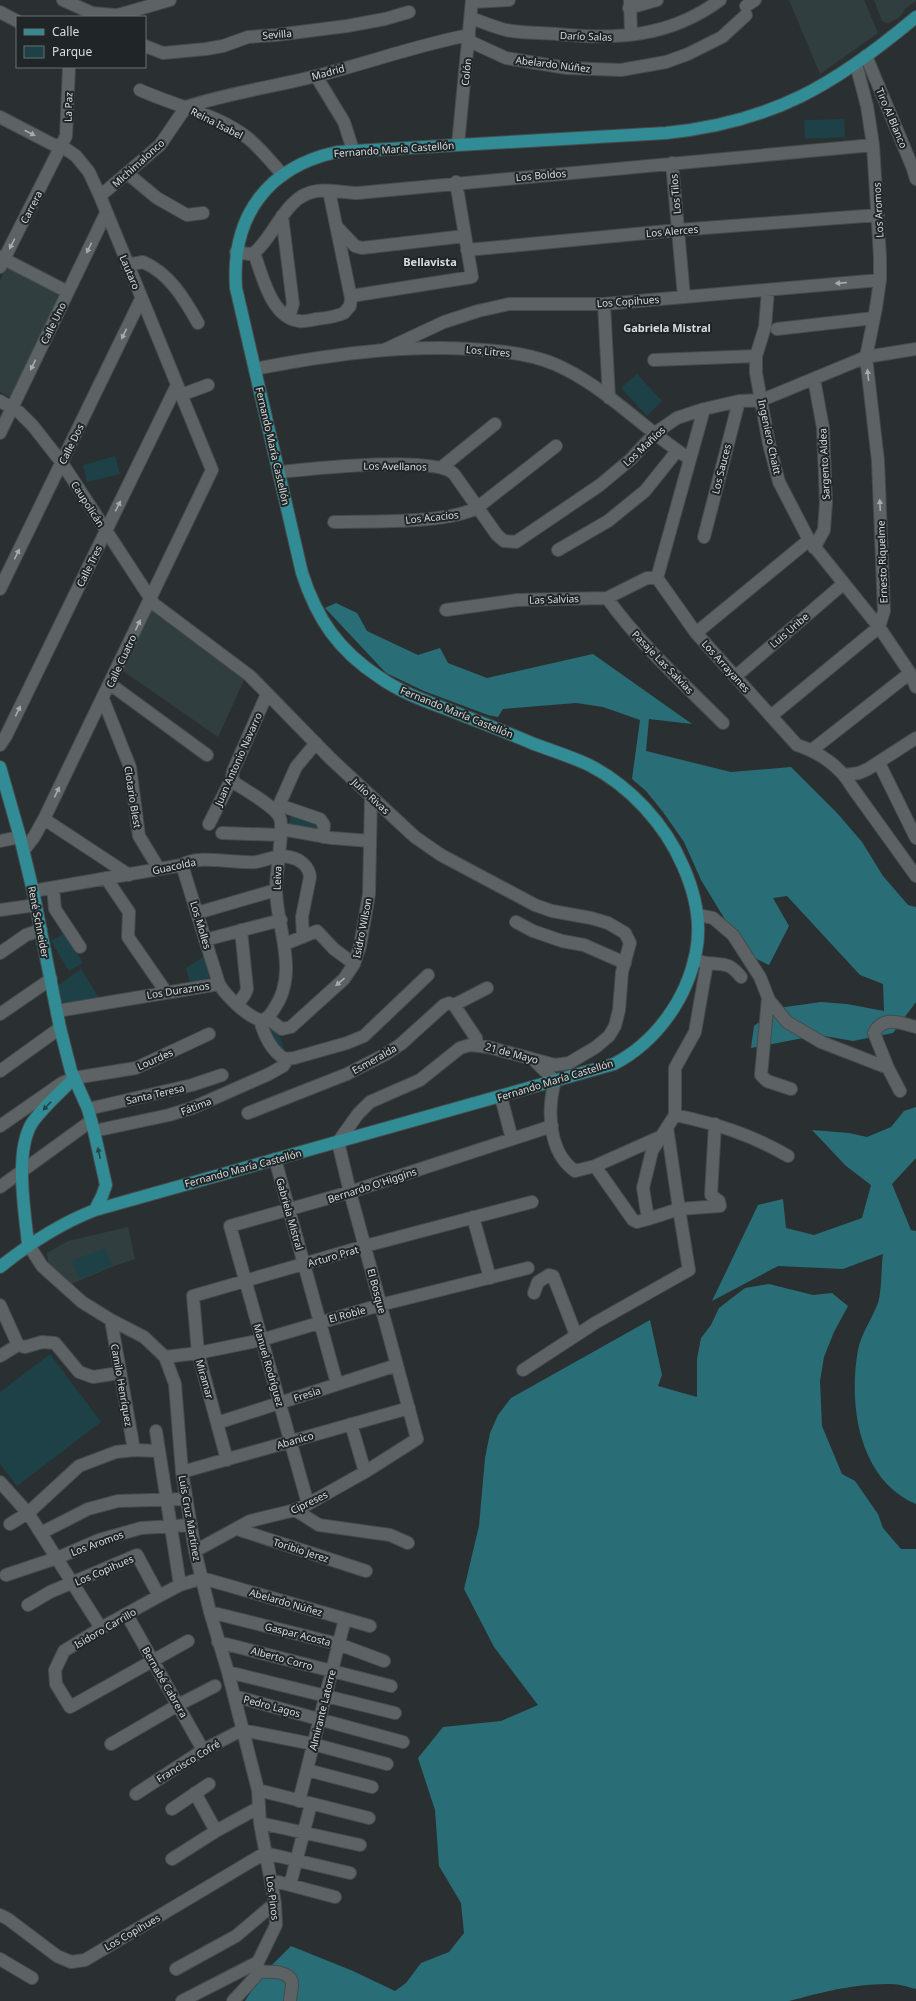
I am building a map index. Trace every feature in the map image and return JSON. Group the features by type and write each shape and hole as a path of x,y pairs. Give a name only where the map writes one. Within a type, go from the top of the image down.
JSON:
{"main road":[{"name":"Fernando María Castellón","path":"0,1267 28,1244 63,1223 95,1210 614,1064 645,1044 661,1025 676,1004 687,981 694,960 698,936 698,915 689,881 673,845 647,810 616,782 577,760 426,701 394,686 364,667 339,644 325,625 307,588 299,559 236,288 236,252 241,232 249,213 260,196 283,175 298,165 318,157 353,150 659,134 716,126 745,119 793,101 826,84 856,64 916,17"},
{"name":"René Schneider","path":"0,767 24,850 60,1028 74,1078 88,1109 93,1126 106,1185"},
{"path":"28,1244 22,1171 30,1127 74,1078"},
{"path":"95,1210 106,1185 115,1193 127,1200"}],"street":[{"path":"63,0 85,13 113,16 128,14 170,0"},
{"path":"472,1 509,0"},
{"path":"631,35 630,4 657,0"},
{"name":"Darío Salas","path":"471,18 506,30 594,38 631,35 659,30 704,12 720,0"},
{"name":"Colón","path":"458,144 472,1"},
{"name":"Abelardo Núñez","path":"469,38 506,58 567,68 621,70 666,62 688,54 722,37 749,7"},
{"path":"0,12 16,20"},
{"name":"Sevilla","path":"146,46 163,53 206,49 224,46 248,37 347,26 385,19 409,12"},
{"name":"Madrid","path":"186,107 214,98 316,76 416,47 469,38"},
{"name":"Tiro Al Blanco","path":"866,56 916,179"},
{"name":"Los Aromos","path":"856,64 867,106 873,146 878,215 880,280 866,356"},
{"name":"La Paz","path":"61,147 67,130 69,68"},
{"path":"316,76 344,122 353,150"},
{"name":"Reina Isabel","path":"140,90 167,102 186,107 228,126 248,138 283,175"},
{"name":"Michimalonco","path":"100,196 128,174 160,145 186,107"},
{"name":"Lautaro","path":"0,117 52,144 71,151 89,172 212,470"},
{"name":"Los Boldos","path":"254,253 282,216 304,196 320,191 358,193 456,182 873,146"},
{"name":"Carrera","path":"1,261 61,147"},
{"name":"Los Tilos","path":"672,163 684,297"},
{"path":"128,174 147,190 187,215 202,213"},
{"path":"350,296 472,277 456,182"},
{"path":"236,252 249,254 254,253 272,301 277,308 289,317 300,322 340,315 348,309 350,304 350,296 329,192"},
{"name":"Calle Uno","path":"0,433 106,213"},
{"name":"Los Alerces","path":"467,250 678,230 878,215"},
{"path":"282,216 293,304 289,317"},
{"path":"336,226 355,246 362,248 465,236"},
{"path":"1,261 68,292"},
{"path":"127,265 143,262 162,272 188,305 198,323"},
{"name":"Los Copihues","path":"384,350 444,322 478,311 509,304 604,304 880,280"},
{"name":"Ingeniero Chaitt","path":"768,290 765,327 756,356 756,373 769,444 780,482 811,544 878,627 910,674 916,687"},
{"name":"Calle Dos","path":"0,589 141,299"},
{"path":"604,304 609,398"},
{"path":"777,329 874,318"},
{"name":"Los Litres","path":"255,369 309,358 384,350 442,348 500,352 532,357 566,369 609,398 677,451 690,459"},
{"name":"Los Mañíos","path":"442,467 448,469 454,474 500,539 508,542 520,541 600,485 631,459 655,433 677,418 704,409 738,401 762,400 866,356 916,349"},
{"path":"654,360 756,356"},
{"name":"Ernesto Riquelme","path":"866,356 879,485 884,610 878,627"},
{"name":"Sargento Aldea","path":"696,633 811,544 824,530 826,502 823,428 814,379"},
{"path":"179,390 208,385"},
{"name":"Calle Tres","path":"0,745 6,736 106,532 179,390"},
{"name":"Caupolicán","path":"0,401 26,417 62,463 150,600"},
{"name":"Los Sauces","path":"704,537 738,401"},
{"path":"657,578 704,409"},
{"path":"442,467 495,424"},
{"name":"Los Acacios","path":"334,522 439,517 463,514 478,507 556,446"},
{"path":"558,550 608,521 645,491 677,451"},
{"name":"Los Avellanos","path":"280,472 360,465 442,467"},
{"name":"Calle Cuatro","path":"24,850 34,837 44,819 212,470"},
{"name":"Las Salvias","path":"446,610 517,600 607,598 647,578 657,578"},
{"name":"Los Arrayanes","path":"657,578 696,633 797,746 812,750 845,775 916,876"},
{"name":"Luis Uribe","path":"736,676 843,584"},
{"name":"Pasaje Las Salvias","path":"607,598 622,619 655,657 723,723"},
{"name":"Julio Rivas","path":"150,600 250,676 372,798 421,842 441,855 535,905 552,911 601,921 619,929 627,935"},
{"path":"771,716 878,627"},
{"path":"812,750 910,674"},
{"path":"110,684 207,755"},
{"name":"Juan Antonio Navarro","path":"209,824 232,778 233,771 267,694"},
{"name":"Clotario Blest","path":"103,699 130,767 140,840 158,869"},
{"path":"845,775 860,773 879,763 916,738"},
{"path":"278,808 296,767 316,743"},
{"path":"879,763 916,838"},
{"path":"232,778 235,783 278,808 320,819 324,825 322,837"},
{"name":"Isidro Wilson","path":"264,1019 282,1029 290,1027 344,980 354,964 360,946 369,894 372,798"},
{"name":"Leiva","path":"264,1019 277,1004 283,991 286,944 276,890 281,832 281,819 278,808"},
{"path":"44,819 129,874"},
{"path":"222,833 281,832 370,842"},
{"path":"0,840 20,837"},
{"name":"Guacolda","path":"33,891 182,865 192,861 250,862 286,856 296,859 305,866 309,872 310,877 302,917 303,937"},
{"name":"Los Molles","path":"182,865 219,984"},
{"path":"106,878 130,914 128,937 166,992"},
{"path":"53,888 55,909 80,947"},
{"path":"197,913 276,890"},
{"path":"0,910 36,905"},
{"path":"698,915 714,918 733,935 756,971 768,998 787,1022 821,1042 888,1068"},
{"path":"205,940 281,920"},
{"path":"516,922 532,931 584,945 624,963"},
{"path":"0,953 26,935 41,930"},
{"path":"238,1004 247,989 241,930"},
{"path":"286,944 317,931 334,949 354,964"},
{"name":"21 de Mayo","path":"338,1142 358,1114 370,1102 420,1080 460,1048 477,1045 550,1064 563,1064 581,1056 609,1036 615,1026 619,1010 620,981 630,945 627,935"},
{"path":"694,960 729,965 733,967 741,978"},
{"path":"648,1219 643,1188 652,1151 675,1115 675,1068 695,1032 707,963"},
{"path":"264,1019 264,1033 275,1051 282,1057 288,1059 347,1043 364,1036 428,975"},
{"path":"0,1014 51,979"},
{"name":"Los Duraznos","path":"57,1011 219,984 226,994 255,1018 264,1019"},
{"name":"Esmeralda","path":"248,1113 347,1074 386,1054 401,1044 440,1008 450,1003 454,1005 487,988"},
{"path":"768,998 761,1075 763,1079 767,1081 791,1089"},
{"path":"454,1005 476,1038 477,1045"},
{"path":"900,1092 888,1068 874,1033 882,1022 888,1021 916,1027"},
{"path":"0,1071 60,1028"},
{"name":"Lourdes","path":"0,1126 52,1089 74,1078 136,1068 209,1034"},
{"name":"Fátima","path":"93,1126 176,1113 192,1108 269,1074 283,1066 288,1059"},
{"path":"533,1059 555,1081 550,1105 552,1126 556,1144 569,1166 575,1171 595,1166 660,1137"},
{"name":"Santa Teresa","path":"88,1109 187,1086 222,1075"},
{"path":"501,1097 512,1139"},
{"path":"675,1115 715,1124 762,1141 788,1156"},
{"path":"595,1166 633,1220 637,1222 711,1201 715,1124"},
{"path":"0,1187 22,1171 93,1126"},
{"name":"Bernardo O'Higgins","path":"230,1226 350,1192 552,1126"},
{"path":"523,1370 576,1336 689,1270 667,1127"},
{"name":"El Bosque","path":"338,1142 380,1305 417,1439"},
{"name":"Gabriela Mistral","path":"274,1160 337,1384"},
{"name":"Arturo Prat","path":"193,1296 365,1246 532,1202"},
{"path":"473,1217 490,1278"},
{"name":"Manuel Rodríguez","path":"230,1226 308,1504"},
{"name":"Luis Cruz Martínez","path":"28,1244 42,1266 82,1302 111,1320 144,1337 165,1357 175,1384 182,1472 195,1551 258,1790 258,1808 265,1853"},
{"name":"El Roble","path":"165,1357 198,1353 261,1340 380,1305 528,1268"},
{"path":"534,1293 538,1282 549,1275 553,1276 576,1336"},
{"name":"Miramar","path":"193,1296 198,1353 227,1460"},
{"path":"0,1305 18,1345"},
{"name":"Camilo Henríquez","path":"111,1320 119,1373 134,1450"},
{"path":"0,1356 18,1345 25,1347 42,1342 55,1343 79,1372 93,1377 119,1373"},
{"name":"Fresia","path":"217,1422 397,1365"},
{"name":"Abanico","path":"182,1472 409,1408"},
{"path":"351,1424 365,1472"},
{"path":"156,1431 180,1585"},
{"name":"Cipreses","path":"195,1551 250,1521 295,1510 308,1504 365,1472 417,1439"},
{"path":"10,1524 28,1513 79,1466 116,1452 134,1450 159,1452"},
{"path":"0,1482 28,1513 100,1628"},
{"path":"41,1533 88,1509 118,1501 186,1499"},
{"path":"295,1510 319,1525 390,1535 408,1543"},
{"name":"Los Aromos","path":"6,1575 57,1558 99,1540 140,1528 191,1525"},
{"name":"Toribio Jerez","path":"237,1529 366,1571"},
{"name":"Los Copihues","path":"28,1604 50,1592 138,1555 159,1596"},
{"name":"Abelardo Núñez","path":"202,1578 370,1626"},
{"name":"Isidoro Carrillo","path":"152,1661 70,1707 56,1684 55,1670 64,1651 100,1628 127,1615 159,1596 180,1585 202,1578"},
{"name":"Gaspar Acosta","path":"210,1612 338,1644 384,1661"},
{"name":"Bernabé Cabrera","path":"127,1615 203,1750"},
{"name":"Almirante Latorre","path":"299,1801 345,1619"},
{"path":"152,1661 188,1641"},
{"name":"Alberto Corro","path":"218,1642 391,1686"},
{"path":"228,1672 395,1713"},
{"path":"111,1744 178,1705 215,1686"},
{"name":"Pedro Lagos","path":"234,1696 403,1742"},
{"path":"242,1730 313,1744 387,1764"},
{"name":"Francisco Cofré","path":"136,1794 203,1750 242,1730"},
{"path":"307,1770 372,1787"},
{"path":"172,1809 209,1784"},
{"path":"258,1790 369,1818"},
{"path":"195,1793 216,1831"},
{"path":"290,1885 311,1804"},
{"path":"172,1859 216,1831 258,1808"},
{"path":"260,1823 360,1846"},
{"path":"265,1853 350,1873"},
{"name":"Los Copihues","path":"0,1915 8,1919 57,1956 71,1962 85,1960 265,1853"},
{"name":"Los Pinos","path":"233,2001 253,1981 276,1925 275,1903 265,1853"},
{"path":"271,1880 335,1897"},
{"path":"176,1969 236,1936 275,1903"},
{"path":"0,1959 32,1978"},
{"path":"182,2001 258,1967 288,1976 292,1985 290,2001"}],"shaded area":[{"path":"789,0 864,0 878,33 820,74"},
{"path":"874,0 916,1 906,8 899,18 888,23 882,21"},
{"path":"8,265 64,294 12,398 0,392 0,280"},
{"path":"336,603 357,613 367,631 418,655 440,648 448,663 487,678 593,654 692,724 649,719 646,751 731,772 791,767 838,814 862,842 883,876 908,905 916,907 916,1002 893,1033 853,1041 819,1035 751,1048 754,1026 778,1008 821,1002 847,1004 884,1011 883,984 860,975 787,896 773,898 789,926 769,965 746,954 701,880 684,842 646,791 632,779 640,720 603,707 576,703 503,709 498,717 488,715 424,691 386,673 325,608"},
{"path":"150,612 153,612 244,680 218,737 123,671"},
{"path":"916,1107 916,1158 892,1184 911,1230 916,1231 916,1504 897,1493 881,1478 870,1459 862,1439 857,1417 855,1371 858,1350 878,1303 883,1254 843,1269 778,1266 712,1301 758,1205 783,1199 786,1228 814,1235 862,1218 871,1185 846,1166 812,1130 849,1133 867,1137 891,1127 904,1111"},
{"path":"128,1227 135,1259 71,1284 48,1263 47,1253 68,1241"},
{"path":"769,1284 813,1295 832,1293 848,1306 834,1332 824,1357 820,1381 822,1426 842,1474 855,1481 878,1514 883,1528 901,1549 916,1549 916,1989 894,1984 865,1985 827,1991 789,2001 245,2001 260,1977 291,1946 353,1971 395,1991 406,1983 421,1963 449,1952 464,1933 461,1903 439,1866 435,1810 418,1758 443,1727 501,1721 538,1705 494,1647 464,1589 479,1526 485,1458 490,1433 498,1415 511,1398 650,1320 662,1375 658,1386 697,1397 697,1359 701,1338 711,1325 719,1308 745,1288"}],"green space":[{"path":"844,119 845,137 805,139 804,120"},
{"path":"637,374 662,401 647,416 621,388"},
{"path":"115,456 120,474 87,482 83,465"},
{"path":"292,812 321,821 319,829 289,825"},
{"path":"65,933 83,963 69,971 51,941"},
{"path":"206,955 212,977 190,983 186,968"},
{"path":"81,969 99,998 61,1003 57,986"},
{"path":"268,1025 279,1036 284,1049 280,1050 269,1035"},
{"path":"105,1248 112,1266 79,1279 72,1261"},
{"path":"50,1354 101,1422 17,1486 0,1464 0,1392"}],"district":[{"name":"Bellavista","path":"430,262"},
{"name":"Gabriela Mistral","path":"667,328"}]}
